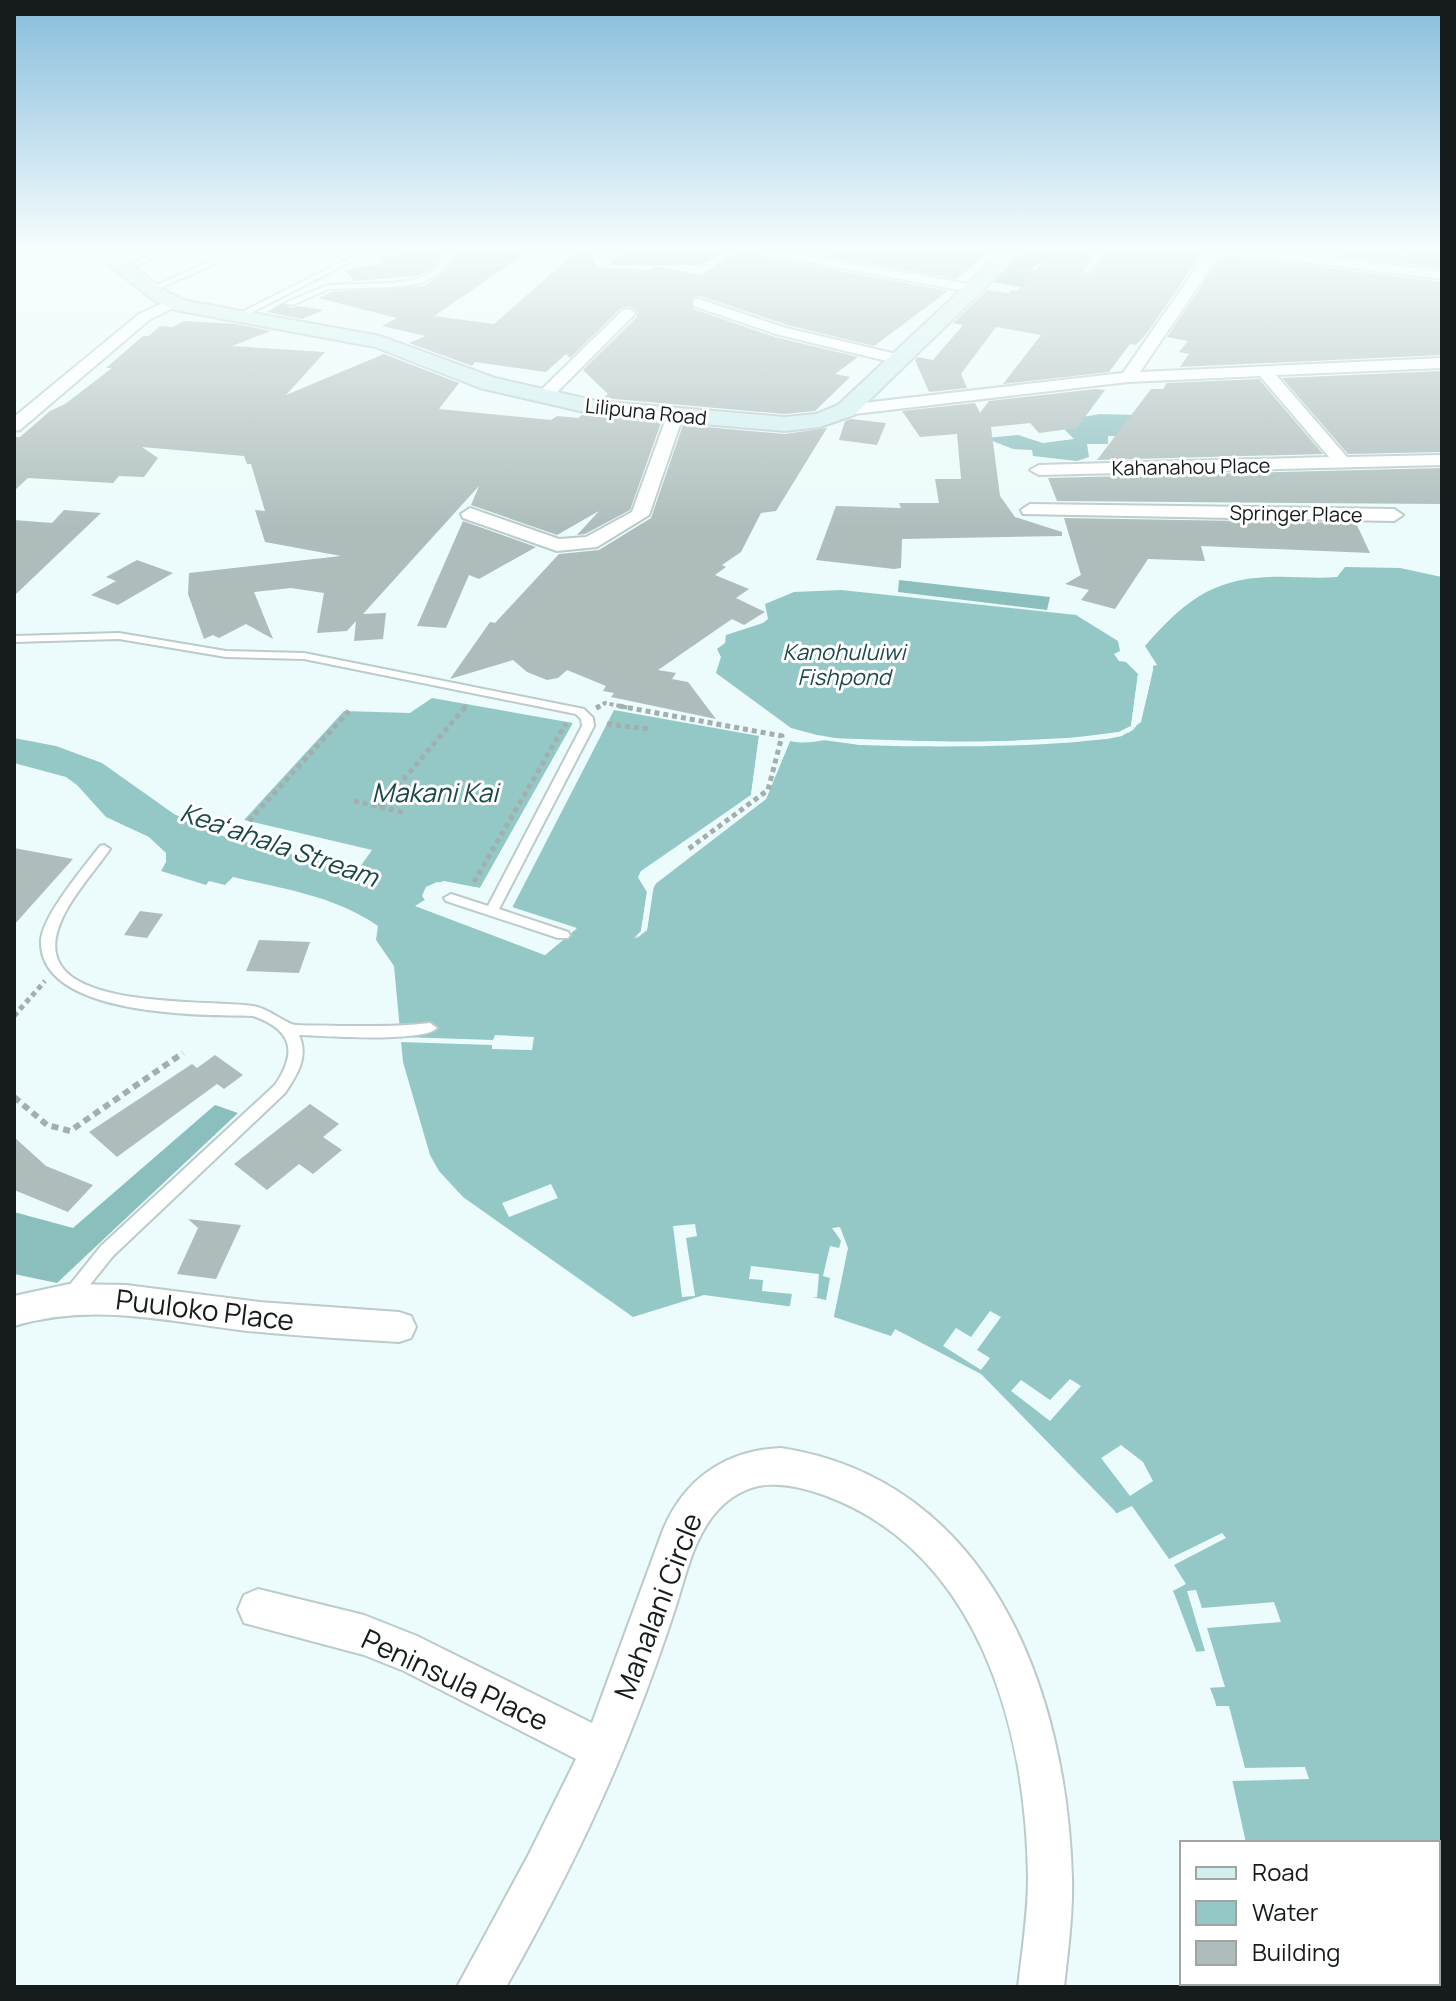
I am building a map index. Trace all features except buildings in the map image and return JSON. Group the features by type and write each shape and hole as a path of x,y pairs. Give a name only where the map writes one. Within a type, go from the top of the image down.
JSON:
{"street":[{"path":"14,426 115,341"},
{"name":"Lilipuna Road","path":"376,341 472,378 597,408 797,423 831,417 846,410 918,341"},
{"path":"543,397 599,341"},
{"path":"825,341 899,359"},
{"path":"1128,377 1153,341"},
{"path":"846,410 1128,377 1442,363"},
{"path":"1264,371 1343,463"},
{"path":"470,514 557,545 590,543 640,515 675,416"},
{"name":"Kahanahou Place","path":"1039,470 1442,460"},
{"name":"Springer Place","path":"1181,467 1198,513"},
{"name":"Springer Place","path":"1030,510 1394,515"},
{"name":"Puuloko Place","path":"14,1311 70,1297 96,1297 307,1322 399,1327"},
{"name":"Mahalani Circle","path":"480,1987 564,1833 602,1750 639,1658 682,1530 705,1495 739,1472 772,1466 805,1470 882,1502 923,1530 964,1573 981,1598 1017,1680 1040,1772 1048,1825 1049,1894 1041,1987"},
{"name":"Peninsula Place","path":"258,1609 364,1635 417,1656 602,1750"}],"lane":[{"path":"14,639 127,636 226,654 295,655 569,707 584,714 588,726 492,911"},
{"path":"70,1297 107,1251 280,1089 290,1077 297,1051 290,1030 281,1021 254,1011 131,1002 90,993 64,979 50,960 48,938 59,915 104,849"},
{"path":"451,898 563,935"},
{"path":"290,1030 398,1032 430,1028"}],"path":[{"path":"584,714 605,703 782,736 768,790 687,850"},
{"path":"380,807 467,704"},
{"path":"249,821 349,711"},
{"path":"474,882 567,722"},
{"path":"607,724 649,729"},
{"path":"354,801 406,813"},
{"path":"14,1016 54,971"},
{"path":"14,1097 47,1125 70,1131 183,1053"}],"shaded area":[{"path":"1100,414 1139,415 1135,437 1108,436 1108,444 1087,444 1089,457 1077,461 1033,456 1032,450 1013,449 985,438 1018,435 1043,443 1074,439 1065,430 1065,420"},
{"path":"899,580 1050,597 1047,610 898,592"},
{"path":"215,1105 238,1113 57,1283 14,1274 14,1212 73,1228"}],"water":[{"name":"Makani Kai","path":"1345,567 1400,568 1442,577 1442,1987 1258,1987 1440,1985 1440,1841 1246,1841 1215,1701 1174,1593 1114,1510 981,1374 895,1329 891,1336 810,1309 704,1295 633,1317 463,1197 439,1171 430,1155 403,1062 394,966 376,940 378,926 327,900 290,890 233,877 225,885 209,881 206,885 161,871 166,862 166,853 149,837 106,817 66,777 14,763 14,738 56,746 102,763 174,814 219,835 357,871 372,850 244,820 344,711 410,713 432,698 573,723 480,888 444,881 426,887 425,900 416,906 545,955 576,929 512,908 614,710 759,736 751,795 638,877 647,892 641,931 636,939 647,930 654,885 766,799 790,741 960,746 1050,744 1118,736 1134,729 1137,724 1153,666 1157,665 1145,646 1185,606 1214,589 1248,579 1337,577"},
{"name":"Kanohuluiwi Fishpond","path":"841,590 1076,615 1118,641 1120,651 1114,654 1138,674 1131,726 1119,732 1054,740 950,742 828,738 791,728 716,673 721,657 717,649 725,643 726,635 763,623 768,619 765,604 794,592"}],"pier":[{"path":"1149,666 1153,666 1153,670 1141,722 1122,736 1027,744 860,745 823,740 818,735 846,740 985,742 1087,737 1119,732 1131,726 1138,674 1141,671 1137,720"},
{"path":"573,723 577,724 483,891 438,886 429,890 429,901 424,905 545,950 569,930 510,912 508,907 600,728 604,729 512,907 577,928 545,955 415,906 425,900 422,896 426,887 437,882 480,888"},
{"path":"759,736 763,736 754,798 644,874 644,879 649,885 759,801 767,790 786,741 790,741 766,799 657,882 652,890 647,930 633,939 641,931 647,892 638,877 641,871 751,795"},
{"path":"495,1035 534,1037 532,1050 492,1049 492,1045 400,1042 402,1037 493,1040"},
{"path":"551,1184 558,1198 509,1217 502,1203"},
{"path":"695,1224 697,1236 686,1238 695,1296 682,1297 673,1226"},
{"path":"840,1227 848,1248 833,1321 789,1310 792,1294 762,1291 763,1280 749,1279 751,1266 819,1274 817,1297 812,1297 826,1300 830,1278 823,1276 830,1246 839,1248 841,1241 832,1228"},
{"path":"990,1311 1001,1317 977,1350 990,1358 981,1370 943,1346 956,1328 971,1337"},
{"path":"1070,1379 1081,1386 1050,1421 1011,1391 1021,1380 1050,1400"},
{"path":"1121,1445 1143,1462 1153,1481 1130,1496 1101,1458"},
{"path":"1132,1506 1169,1559 1222,1533 1226,1538 1174,1565 1186,1584 1169,1593 1113,1515"},
{"path":"1196,1590 1202,1608 1274,1602 1281,1622 1207,1628 1225,1687 1206,1688 1196,1663 1193,1652 1205,1651 1187,1591"},
{"path":"1212,1706 1229,1706 1245,1768 1305,1767 1309,1779 1231,1781"}],"water label":[{"name":"Keaʻahala Stream","path":"279,845"}]}
